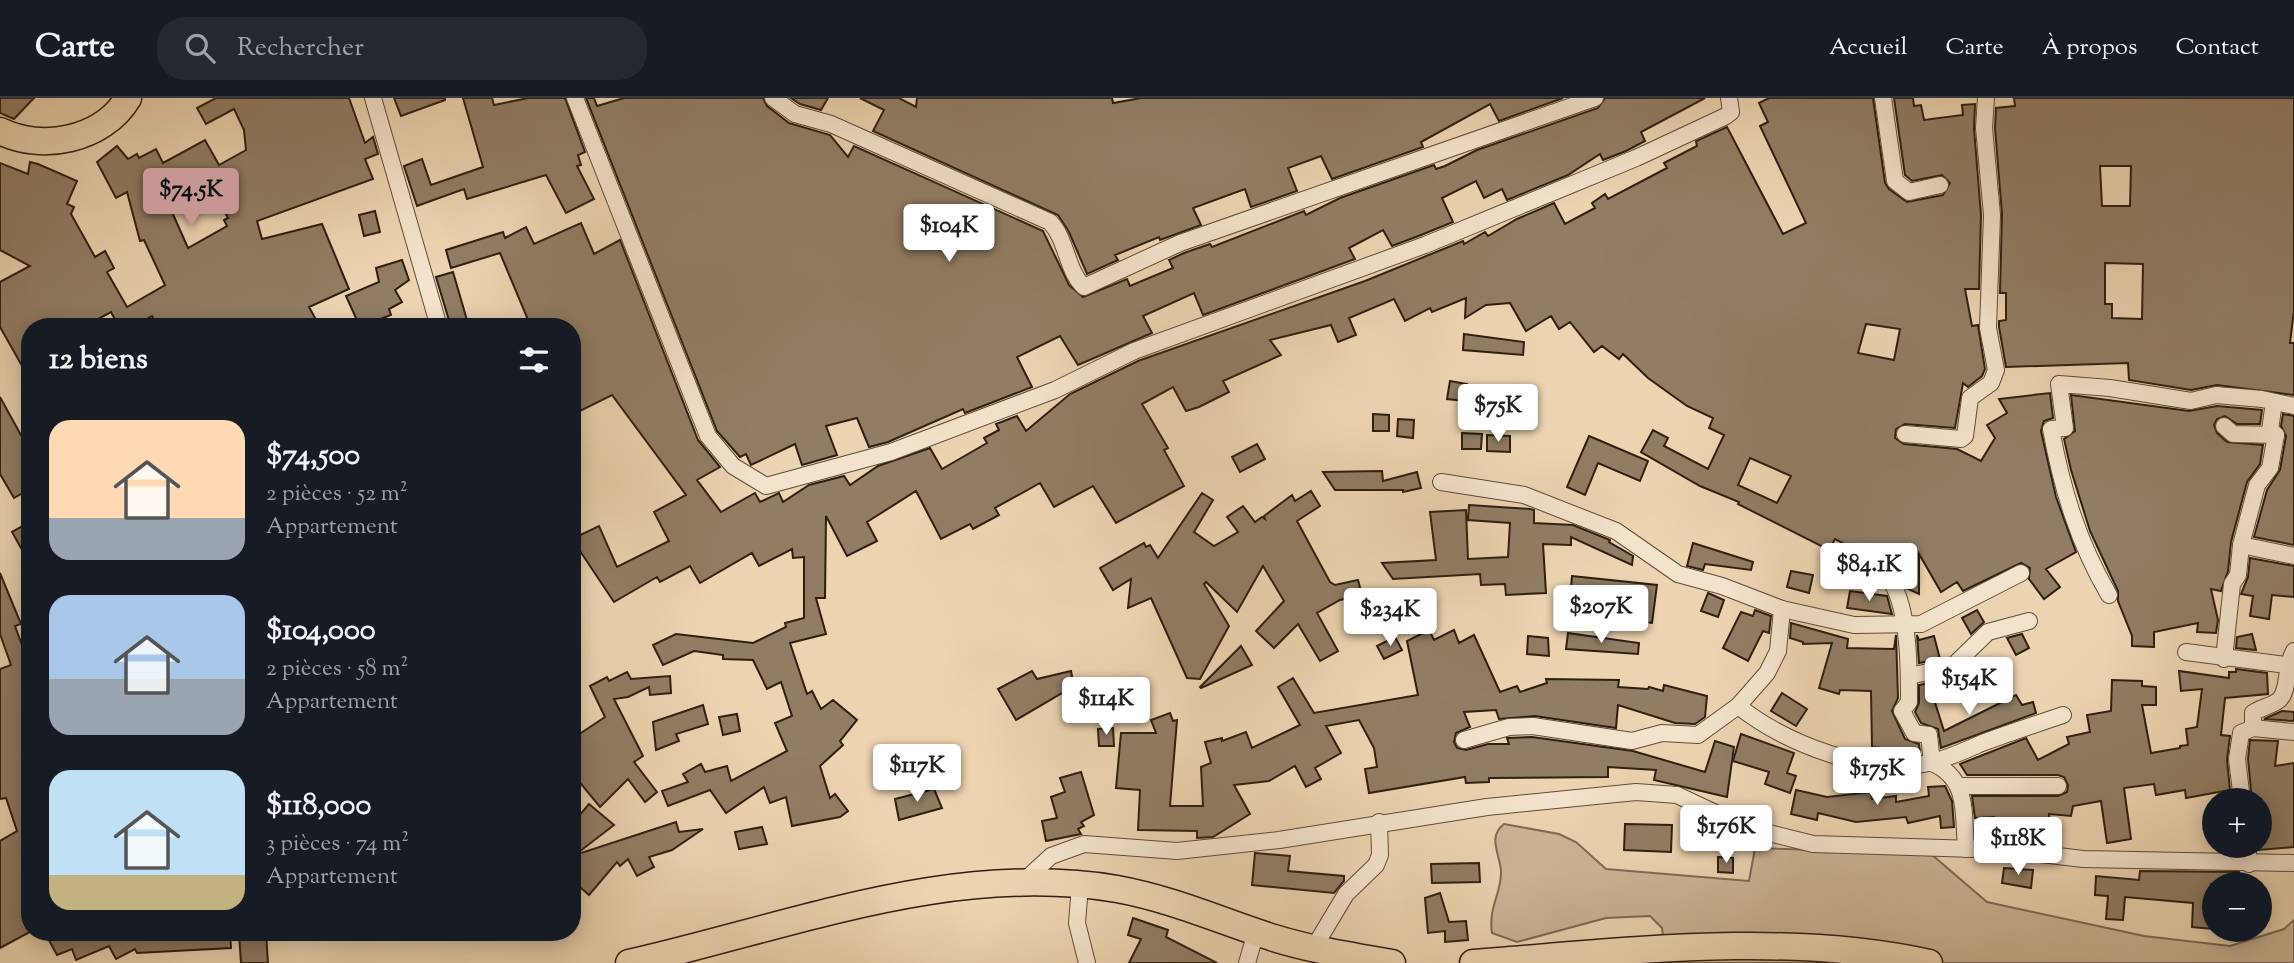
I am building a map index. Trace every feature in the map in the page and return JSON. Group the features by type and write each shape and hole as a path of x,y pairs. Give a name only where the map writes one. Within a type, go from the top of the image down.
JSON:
{"main road":[{"path":"0,131 36,143 77,136 112,117 128,98"},
{"path":"629,963 899,895 1024,881 1080,884 1166,900 1312,949 1392,963"},
{"path":"1473,963 1723,948 1887,954 1929,963"}],"street":[{"path":"373,98 436,318"},
{"path":"575,98 708,436 733,466 766,486 891,452 1055,390 1134,351 1424,245 1636,158 1726,116 1731,111 1729,98"},
{"path":"773,98 795,114 831,124 1050,222 1057,229 1065,253 1084,287 1180,243 1591,99"},
{"path":"1883,98 1895,181 1909,192 1940,185"},
{"path":"1905,434 1961,439 1965,436 1970,398 1991,383 1996,375 1988,328 1992,215 1984,128 1986,98"},
{"path":"2109,594 2079,536 2058,467 2051,429 2065,428 2059,384 2110,388 2191,401 2216,395 2294,406"},
{"path":"2274,402 2270,430 2276,435"},
{"path":"2224,426 2233,434 2276,435"},
{"path":"2224,659 2232,584 2238,575 2241,545 2257,485 2270,468 2276,435"},
{"path":"1441,482 1524,495 1616,531 1678,574 1722,586 1782,609 1854,625 1921,624 2021,573"},
{"path":"2241,545 2294,556"},
{"path":"1892,583 1902,600 1909,676 1909,702 1902,711 1914,733 1929,735 1931,763"},
{"path":"1464,740 1509,727 1533,726 1632,741 1662,733 1692,736 1738,706 1758,686 1778,651 1782,609"},
{"path":"1909,676 1952,667 1989,632 2028,621"},
{"path":"2186,652 2224,659 2292,661 2286,689 2280,699 2253,713 2253,728"},
{"path":"1738,706 1763,726 1817,749 1876,764 1931,763 2063,715"},
{"path":"2241,788 2237,759 2241,733 2253,728 2294,732"},
{"path":"1931,763 1945,768 1960,786 1966,849"},
{"path":"1960,786 2058,786"},
{"path":"1024,881 1051,856 1084,844 1177,851 1279,840 1379,822 1540,801 1636,792 1677,795 1745,827 1813,844 1966,849 2083,859 2294,863"},
{"path":"1312,949 1346,894 1376,865 1380,855 1379,822"},
{"path":"2248,858 2249,864"},
{"path":"1080,884 1077,923 1087,963"},
{"path":"1247,963 1256,932"}],"shaded area":[{"path":"1504,824 1559,834 1576,842 1606,869 1749,881 1755,848 1931,854 1987,902 2144,936 2230,946 2243,942 2272,942 2272,933 2284,929 2294,920 2294,963 1623,963 1663,937 1662,928 1650,916 1606,918 1517,942 1492,933 1492,915 1501,879 1495,840"}],"building":[{"path":"0,98 34,98 14,119 0,113"},
{"path":"216,98 349,98 365,143 373,137 378,154 365,159 373,179 257,221 262,239 322,224 349,289 309,307 315,318 114,318 111,312 100,318 21,318 21,364 0,327 0,282 30,266 0,250 0,163 28,174 30,162 77,181 67,204 74,207 71,214 95,257 105,251 114,268 107,272 127,307 165,285 144,240 140,241 127,192 116,198 97,162 117,146 128,159 137,154 139,158 156,149 163,163 205,140 219,165 246,150 244,130 234,109 206,124 197,108","holes":["203,169 228,218 224,220 227,226 188,248 172,212 182,208 173,185"]},
{"path":"394,98 445,98 445,100 401,116"},
{"path":"463,98 492,98 494,105 528,98 565,98 585,152 578,155 581,165 577,166 594,199 566,213 546,175 467,199 464,189 417,206 404,166 422,159 431,185 483,167"},
{"path":"586,98 594,98 597,106 624,98 763,98 767,106 789,123 830,135 848,157 854,146 1043,231 1069,285 1083,297 1127,279 1130,286 1173,268 1169,260 1184,253 1210,244 1212,247 1304,211 1306,215 1340,198 1434,165 1436,169 1445,166 1477,150 1598,108 1605,98 1705,98 1641,132 1645,141 1626,151 1603,160 1600,154 1568,175 1507,200 1502,189 1484,198 1476,181 1442,198 1453,222 1421,235 1392,246 1383,230 1349,248 1355,259 1203,315 1194,293 1143,316 1152,333 1078,365 1060,336 1017,357 1032,387 965,413 963,409 888,442 869,447 857,418 826,426 837,455 802,465 795,444 751,465 746,454 740,457 717,431"},
{"path":"791,98 828,98 821,110 800,104"},
{"path":"860,98 899,98 916,107 917,98 1112,98 1113,103 1141,98 1563,98 1499,121 1490,104 1421,142 1423,147 1332,179 1321,156 1288,168 1297,191 1251,207 1245,189 1193,208 1201,225 1160,240 1159,237 1115,255 1118,260 1087,274 1069,232 1058,215 873,131 884,110"},
{"path":"1769,98 1873,98 1885,183 1907,202 1943,195 1950,183 1942,175 1912,181 1905,175 1894,98 1913,98 1914,106 1921,105 1924,120 1963,115 1962,105 1975,104 1974,129 1981,215 1979,289 1965,289 1972,326 1978,325 1985,369 1982,376 1968,387 1963,383 1955,428 1905,424 1896,429 1895,438 1904,444 1957,449 1981,461 1995,438 1987,425 2007,413 1999,399 2050,393 2053,418 2044,421 2041,431 2056,497 2076,552 2046,569 2060,587 2044,599 2029,579 2030,568 2021,563 1963,591 1957,582 1941,592 1919,554 1919,594 1906,588 1897,574 1881,575 1873,559 1835,539 1829,550 1738,504 1739,502 1700,486 1641,452 1653,430 1668,438 1664,446 1708,469 1724,435 1709,428 1713,418 1687,406 1648,378 1623,354 1619,359 1602,346 1594,352 1570,322 1559,329 1551,316 1526,331 1510,303 1486,305 1465,318 1466,298 1432,312 1430,308 1405,321 1394,299 1349,318 1356,335 1338,342 1331,325 1270,340 1281,355 1223,381 1229,392 1199,407 1186,411 1173,387 1142,404 1168,448 1164,450 1184,486 1116,523 1093,486 1054,507 1040,483 995,508 999,515 973,529 970,524 941,539 916,491 867,522 877,541 847,556 826,516 825,598 816,598 826,634 790,643 807,694 812,691 821,709 833,700 857,720 840,741 843,745 820,766 830,798 835,794 848,811 840,817 792,826 786,797 770,803 764,787 726,813 710,790 668,806 662,791 688,782 683,774 701,764 705,772 727,766 731,781 787,751 775,723 792,716 781,682 767,689 753,660 723,659 723,655 694,651 663,665 653,645 676,634 753,643 786,627 785,623 804,618 804,557 793,558 792,549 759,566 752,553 700,583 690,566 660,582 657,577 614,602 581,552 581,535 599,526 617,567 669,541 654,512 686,495 612,395 581,410 581,318 527,318 500,253 451,268 446,250 503,232 505,238 526,227 534,244 581,223 594,254 620,240 698,440 720,467 697,480 721,512 755,493 760,502 779,493 783,502 809,485 844,476 850,485 878,466 930,448 942,469 987,443 984,438 999,430 996,424 1017,416 1026,431 1070,394 1138,361 1365,281 1463,241 1464,244 1485,232 1488,236 1517,219 1554,203 1565,224 1595,208 1592,203 1605,194 1608,199 1667,168 1664,163 1697,146 1696,141 1727,127 1783,234 1806,223 1760,126 1768,122 1759,103","holes":["1866,324 1900,329 1894,360 1858,353","1750,458 1791,476 1777,503 1738,485"]},
{"path":"2014,98 2294,98 2294,310 2290,343 2294,343 2294,395 2217,385 2191,390 2129,380 2128,363 2006,367 1999,327 1999,321 2006,320 2006,293 2000,293 2002,214 1995,128 1996,108 2015,106","holes":["2100,166 2131,166 2130,206 2102,206","2105,263 2143,264 2142,319 2112,318 2112,304 2105,304"]},
{"path":"375,211 380,232 364,236 359,215"},
{"path":"402,260 409,280 395,290 402,302 389,309 391,315 383,318 356,318 346,296 379,282 376,268"},
{"path":"453,272 466,318 448,318 436,277"},
{"path":"1464,334 1524,342 1523,355 1463,350"},
{"path":"1450,381 1467,384 1465,401 1447,399"},
{"path":"2071,395 2189,411 2217,406 2262,410 2260,424 2237,424 2225,416 2217,419 2214,425 2217,433 2227,442 2263,445 2260,464 2247,482 2231,542 2228,571 2221,591 2211,589 2218,620 2216,633 2197,632 2198,623 2154,632 2154,647 2132,646 2132,636 2118,601 2118,591 2090,531 2071,470 2064,439 2075,431"},
{"path":"0,397 21,435 21,494 14,498 0,474"},
{"path":"1373,414 1389,415 1389,431 1373,431"},
{"path":"2283,414 2294,416 2294,545 2254,537 2267,490 2280,470 2286,436 2281,426"},
{"path":"1398,419 1414,420 1413,438 1397,436"},
{"path":"1462,433 1482,434 1481,449 1462,449"},
{"path":"1487,435 1510,436 1510,452 1487,451"},
{"path":"1589,436 1648,461 1640,481 1598,463 1585,495 1567,487"},
{"path":"1257,444 1265,459 1240,472 1232,457"},
{"path":"1382,471 1383,481 1417,472 1421,488 1403,492 1335,490 1323,472"},
{"path":"1311,491 1320,506 1297,521 1330,582 1335,585 1358,580 1362,595 1340,600 1317,613 1338,651 1320,661 1298,624 1274,648 1256,631 1284,601 1263,566 1237,612 1206,582 1204,584 1229,626 1200,679 1187,678 1151,598 1128,608 1131,579 1113,590 1100,568 1144,543 1146,547 1150,545 1158,558 1202,493 1213,500 1194,532 1214,546 1238,532 1227,517 1243,506 1255,522 1262,517 1265,519 1264,516 1292,495 1295,501"},
{"path":"1469,505 1534,510 1534,523 1573,525 1610,540 1609,542 1633,556 1632,565 1571,537 1571,545 1543,544 1546,593 1506,595 1505,584 1481,585 1480,574 1393,579 1382,563 1436,560 1430,512 1466,510 1468,559 1508,557 1510,523 1468,520"},
{"path":"21,527 21,548 12,532"},
{"path":"1693,543 1753,562 1751,570 1705,564 1703,570 1687,566"},
{"path":"2250,558 2294,566 2294,597 2272,595 2269,619 2250,616 2253,596 2241,594 2248,577"},
{"path":"1791,571 1813,575 1809,593 1787,587"},
{"path":"0,573 21,624 15,626 21,642 21,937 0,948 0,841 17,831 6,798 0,799 0,669 11,665 0,634"},
{"path":"1572,576 1657,585 1652,623 1621,619 1622,608 1600,605 1600,602 1570,599"},
{"path":"1850,591 1887,596 1892,614 1847,608"},
{"path":"1708,593 1724,600 1718,617 1701,611"},
{"path":"1755,610 1771,616 1769,633 1763,631 1748,661 1723,648 1741,612 1753,616"},
{"path":"1977,610 1984,622 1971,634 1962,618"},
{"path":"1791,623 1848,639 1847,648 1894,649 1896,635 1898,698 1892,711 1905,739 1919,744 1920,752 1872,747 1871,691 1840,690 1839,694 1819,688 1832,643 1803,644 1790,638"},
{"path":"1429,630 1434,640 1454,630 1459,643 1474,635 1500,692 1517,686 1520,692 1547,683 1546,679 1619,680 1618,687 1649,687 1663,691 1664,685 1707,696 1705,717 1695,724 1675,723 1618,705 1616,728 1535,716 1499,719 1496,710 1464,712 1470,727 1456,733 1454,742 1457,748 1466,750 1488,744 1509,744 1507,738 1532,737 1633,751 1705,772 1715,741 1734,747 1727,797 1654,780 1656,770 1608,767 1608,777 1489,778 1489,782 1466,783 1465,777 1369,793 1365,769 1377,767 1374,748 1359,720 1326,726 1341,753 1315,768 1321,779 1306,787 1295,766 1269,781 1234,785 1250,814 1213,837 1197,838 1197,831 1138,830 1140,790 1116,788 1121,733 1156,733 1151,720 1170,713 1173,721 1177,720 1170,806 1203,806 1201,767 1211,763 1205,742 1222,738 1222,741 1246,732 1252,748 1300,725 1278,687 1293,678 1314,713 1418,695 1407,641"},
{"path":"1568,633 1639,643 1638,654 1566,649"},
{"path":"2022,634 2029,648 2016,655 2007,638"},
{"path":"2252,634 2256,650 2236,648 2237,637"},
{"path":"1917,635 1919,640 1934,636 1940,659 1919,663"},
{"path":"1528,636 1548,638 1549,656 1527,654"},
{"path":"1395,637 1402,650 1384,659 1377,646"},
{"path":"1241,646 1252,665 1201,688 1200,687"},
{"path":"2236,669 2267,673 2268,694 2225,698 2221,735 2230,736 2227,760 2230,788 2202,788 2202,795 2186,798 2185,790 2156,795 2154,784 2124,788 2131,839 2107,843 2101,801 2073,806 2071,816 2049,814 2050,824 1994,826 1994,817 1975,818 1972,796 2058,796 2067,792 2068,785 2064,777 2058,775 1967,775 1960,764 2026,738 2038,760 2069,744 2067,737 2090,732 2087,715 2111,711 2112,680 2142,681 2142,686 2156,687 2156,705 2142,705 2151,753 2180,748 2188,745 2186,729 2197,727 2202,689 2181,691 2179,671 2229,678 2229,672 2236,672"},
{"path":"1032,671 1037,679 1071,671 1074,686 1016,720 998,689"},
{"path":"627,672 631,679 670,676 671,693 650,695 649,687 628,697 614,699 643,756 634,762 657,792 645,802 628,779 600,807 581,784 581,733 605,717 590,686 607,677 609,681"},
{"path":"1933,682 1936,692 1932,693 1944,731 2016,695 2022,705 2033,702 2036,713 1941,748 1938,729 1921,723 1915,712 1919,703 1919,685"},
{"path":"1782,693 1807,709 1796,726 1771,711"},
{"path":"703,705 708,724 676,734 679,741 656,750 653,722"},
{"path":"2282,711 2294,712 2294,721 2264,719"},
{"path":"737,714 740,731 723,735 719,717"},
{"path":"1113,728 1114,746 1099,746 1098,729"},
{"path":"1741,734 1794,753 1787,773 1796,776 1790,793 1765,784 1769,772 1733,761"},
{"path":"2250,740 2278,741 2275,766 2294,763 2294,847 2272,849 2272,788 2251,788 2248,759"},
{"path":"1081,772 1094,815 1081,822 1084,826 1078,829 1081,834 1046,841 1042,821 1057,818 1051,797 1065,792 1060,778"},
{"path":"1945,786 1952,801 1954,827 1941,828 1940,816 1908,823 1906,817 1856,822 1818,813 1817,820 1791,814 1796,790 1827,797 1871,792 1872,799 1896,796 1896,802 1929,796 1928,787"},
{"path":"934,789 942,808 899,820 895,799"},
{"path":"589,804 614,825 581,850 581,813"},
{"path":"676,822 679,832 703,829 672,850 649,857 654,867 637,876 628,859 620,866 617,862 589,895 581,888 581,853"},
{"path":"1625,824 1672,825 1671,852 1624,850"},
{"path":"762,827 767,844 739,849 735,832"},
{"path":"1255,853 1290,856 1288,871 1344,876 1344,881 1334,893 1252,885"},
{"path":"1718,857 1733,858 1733,873 1718,872"},
{"path":"1479,863 1480,882 1432,883 1431,864"},
{"path":"2004,868 2033,870 2031,888 2002,883"},
{"path":"2140,871 2239,872 2202,872 2202,928 2192,927 2193,903 2125,897 2123,920 2106,919 2108,896 2095,895 2096,876 2139,880"},
{"path":"1440,893 1449,922 1466,921 1468,940 1445,942 1445,931 1428,933 1425,898"},
{"path":"1133,918 1168,930 1166,937 1217,963 1129,963 1141,939 1128,935"},
{"path":"49,941 231,941 231,948 137,953 135,949 116,959 109,946 76,960 72,949 57,955"},
{"path":"239,941 267,941 268,963 241,963"}]}
